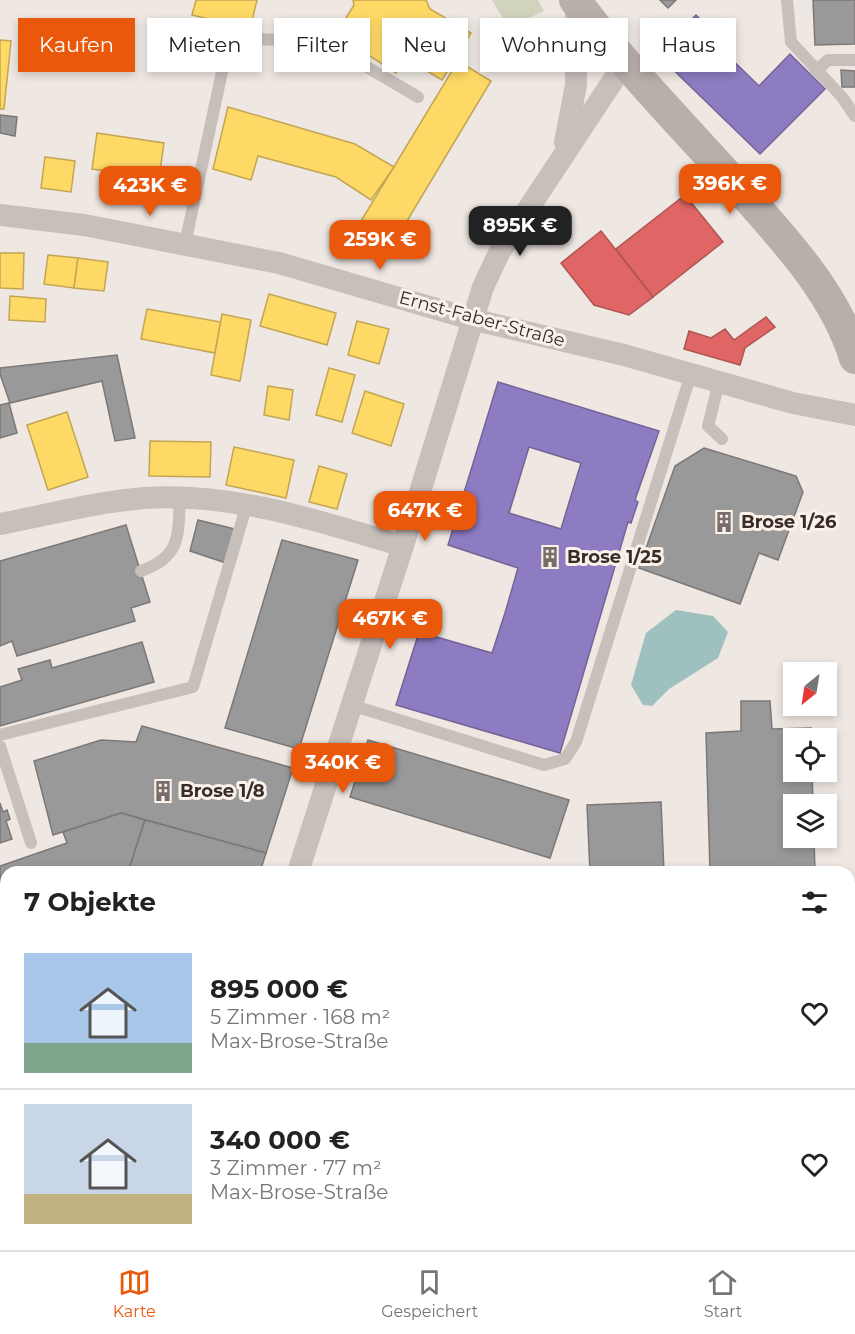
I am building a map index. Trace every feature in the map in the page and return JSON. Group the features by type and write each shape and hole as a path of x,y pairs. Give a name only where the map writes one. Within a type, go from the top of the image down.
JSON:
{"street":[{"path":"575,1 588,18"},
{"path":"563,154 576,85 575,1"},
{"path":"628,68 776,230 828,298 855,358"},
{"path":"300,866 403,546 471,319 499,253 619,72"},
{"name":"Ernst-Faber-Straße","path":"0,215 84,225 279,263 471,319 691,374 793,403 855,415"},
{"path":"0,524 144,498 216,499 307,517 403,546"}],"lane":[{"path":"787,0 791,42 842,97 855,116"},
{"path":"185,244 222,72 228,60 242,47 259,39 326,43 418,97"},
{"path":"816,71 828,60 855,60"},
{"path":"351,705 544,765 564,759 576,742 691,374"},
{"path":"719,382 708,426 722,439"},
{"path":"141,571 164,561 172,551 178,537 180,499"},
{"path":"0,735 193,687 247,504"},
{"path":"0,746 31,843"}],"green space":[{"path":"492,0 538,0 544,11 528,18 503,18"}],"water":[{"path":"676,610 713,616 728,632 718,658 669,689 652,706 643,705 631,685 646,633"}],"building: Wohnen":[{"path":"196,0 257,0 253,18 204,18 192,15"},
{"path":"353,0 426,0 430,9 445,18 382,18 382,64 370,56 370,18 346,18 354,5"},
{"path":"0,40 11,41 4,109 0,109"},
{"path":"468,67 491,81 395,241 361,221 451,72 468,72"},
{"path":"429,72 447,72 442,80"},
{"path":"228,107 355,144 394,167 371,200 336,177 258,156 251,180 213,169"},
{"path":"97,133 164,143 159,178 92,169"},
{"path":"45,157 75,161 71,192 41,188"},
{"path":"0,253 24,253 23,289 0,288"},
{"path":"48,255 78,258 74,288 44,284"},
{"path":"78,258 108,262 104,291 74,288"},
{"path":"269,294 336,313 327,345 260,326"},
{"path":"10,296 46,299 45,322 9,320"},
{"path":"147,309 221,322 215,353 141,339"},
{"path":"222,314 251,320 240,381 211,375"},
{"path":"357,321 389,329 379,364 348,355"},
{"path":"329,368 355,375 342,422 316,415"},
{"path":"268,386 293,390 289,420 264,415"},
{"path":"365,391 404,404 391,446 352,433"},
{"path":"67,412 88,477 48,490 27,425"},
{"path":"150,441 211,442 210,477 149,476"},
{"path":"234,447 294,460 286,498 226,485"},
{"path":"319,466 347,474 337,509 309,502"}],"building: Handel":[{"path":"685,195 723,242 653,297 616,249"},
{"path":"601,231 653,297 629,315 594,305 561,263"},
{"path":"766,317 775,327 745,348 740,365 684,349 689,331 711,338 725,329 734,340"}],"building: Büros":[{"path":"790,54 825,89 760,154 676,72 736,72 736,64 759,86"},
{"name":"Brose 1/25","path":"498,382 659,431 635,500 638,502 631,523 628,522 560,753 396,705 419,632 492,653 505,613 518,568 448,545","holes":["529,447 581,463 561,529 509,513"]}],"building: Industrie":[{"path":"660,0 676,0 668,8"},
{"path":"813,0 855,0 855,44 815,45"},
{"path":"841,70 855,71 855,87 842,87"},
{"path":"0,115 17,117 15,136 0,133"},
{"path":"117,355 135,438 115,441 102,381 10,403 0,374 0,368"},
{"path":"9,403 17,433 0,438 0,405"},
{"name":"Brose 1/26","path":"704,448 796,476 803,492 778,560 759,553 740,604 639,568 675,466"},
{"path":"198,520 235,529 226,563 190,551"},
{"path":"126,525 150,602 131,608 135,621 17,656 12,641 0,646 0,561"},
{"path":"282,540 358,560 299,749 225,728"},
{"path":"142,642 154,682 0,726 0,687 22,680 18,669 50,660 52,668"},
{"path":"741,701 770,701 772,729 783,729 783,782 812,782 813,794 783,794 783,848 814,848 815,866 710,866 706,733 741,731"},
{"name":"Brose 1/8","path":"142,726 293,768 266,853 121,813 53,835 34,761 101,740 136,742"},
{"path":"368,740 569,800 550,858 350,797"},
{"path":"661,802 664,866 590,866 587,805"},
{"path":"0,803 3,812 7,810 10,819 6,821 12,839 0,843"},
{"path":"121,813 145,820 130,866 0,866 67,843 63,832"},
{"path":"145,820 266,853 262,866 130,866"}],"place":[{"name":"Brose 1/26","path":"724,522"},
{"name":"Brose 1/25","path":"550,557"},
{"name":"Brose 1/8","path":"163,791"}]}
